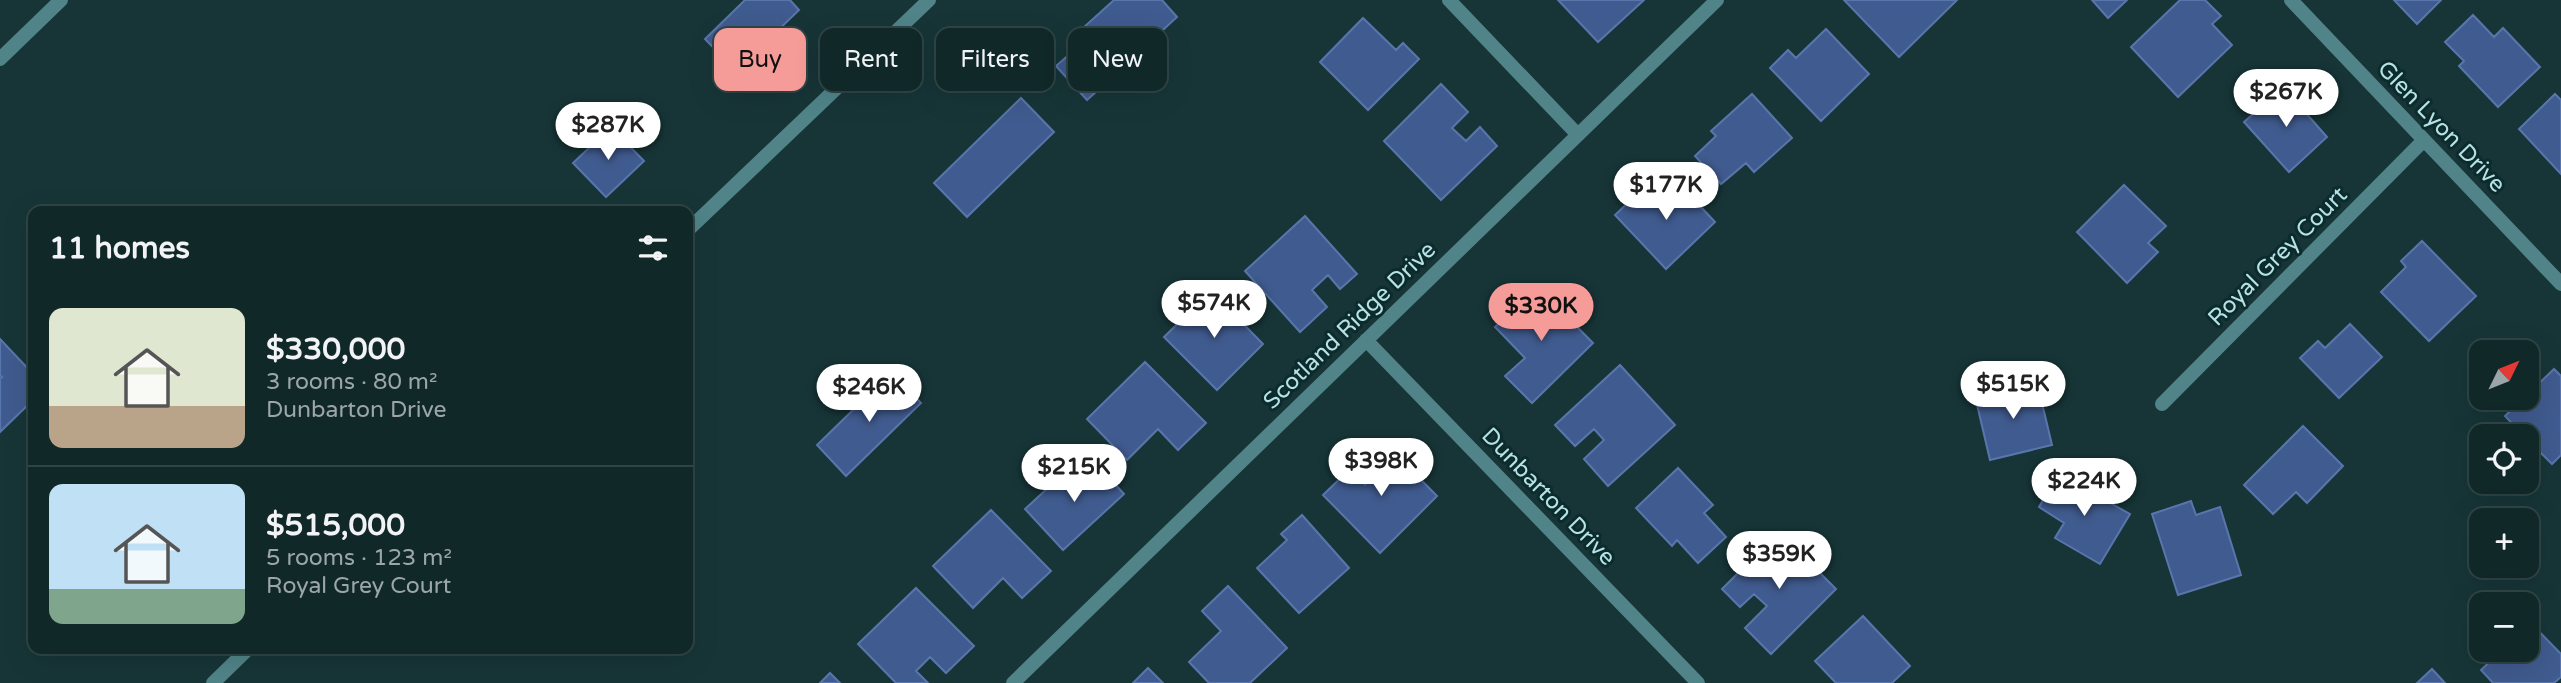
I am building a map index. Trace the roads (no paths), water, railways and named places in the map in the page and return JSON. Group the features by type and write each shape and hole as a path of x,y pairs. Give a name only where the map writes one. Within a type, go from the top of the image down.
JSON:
{"street":[{"path":"0,59 61,0"},
{"path":"693,225 929,0"},
{"path":"1449,0 1577,135"},
{"name":"Scotland Ridge Drive","path":"1013,683 1717,0"},
{"name":"Glen Lyon Drive","path":"2291,0 2561,284"},
{"name":"Royal Grey Court","path":"2162,404 2424,140"},
{"name":"Dunbarton Drive","path":"1366,340 1698,683"},
{"path":"213,683 243,654"}]}
